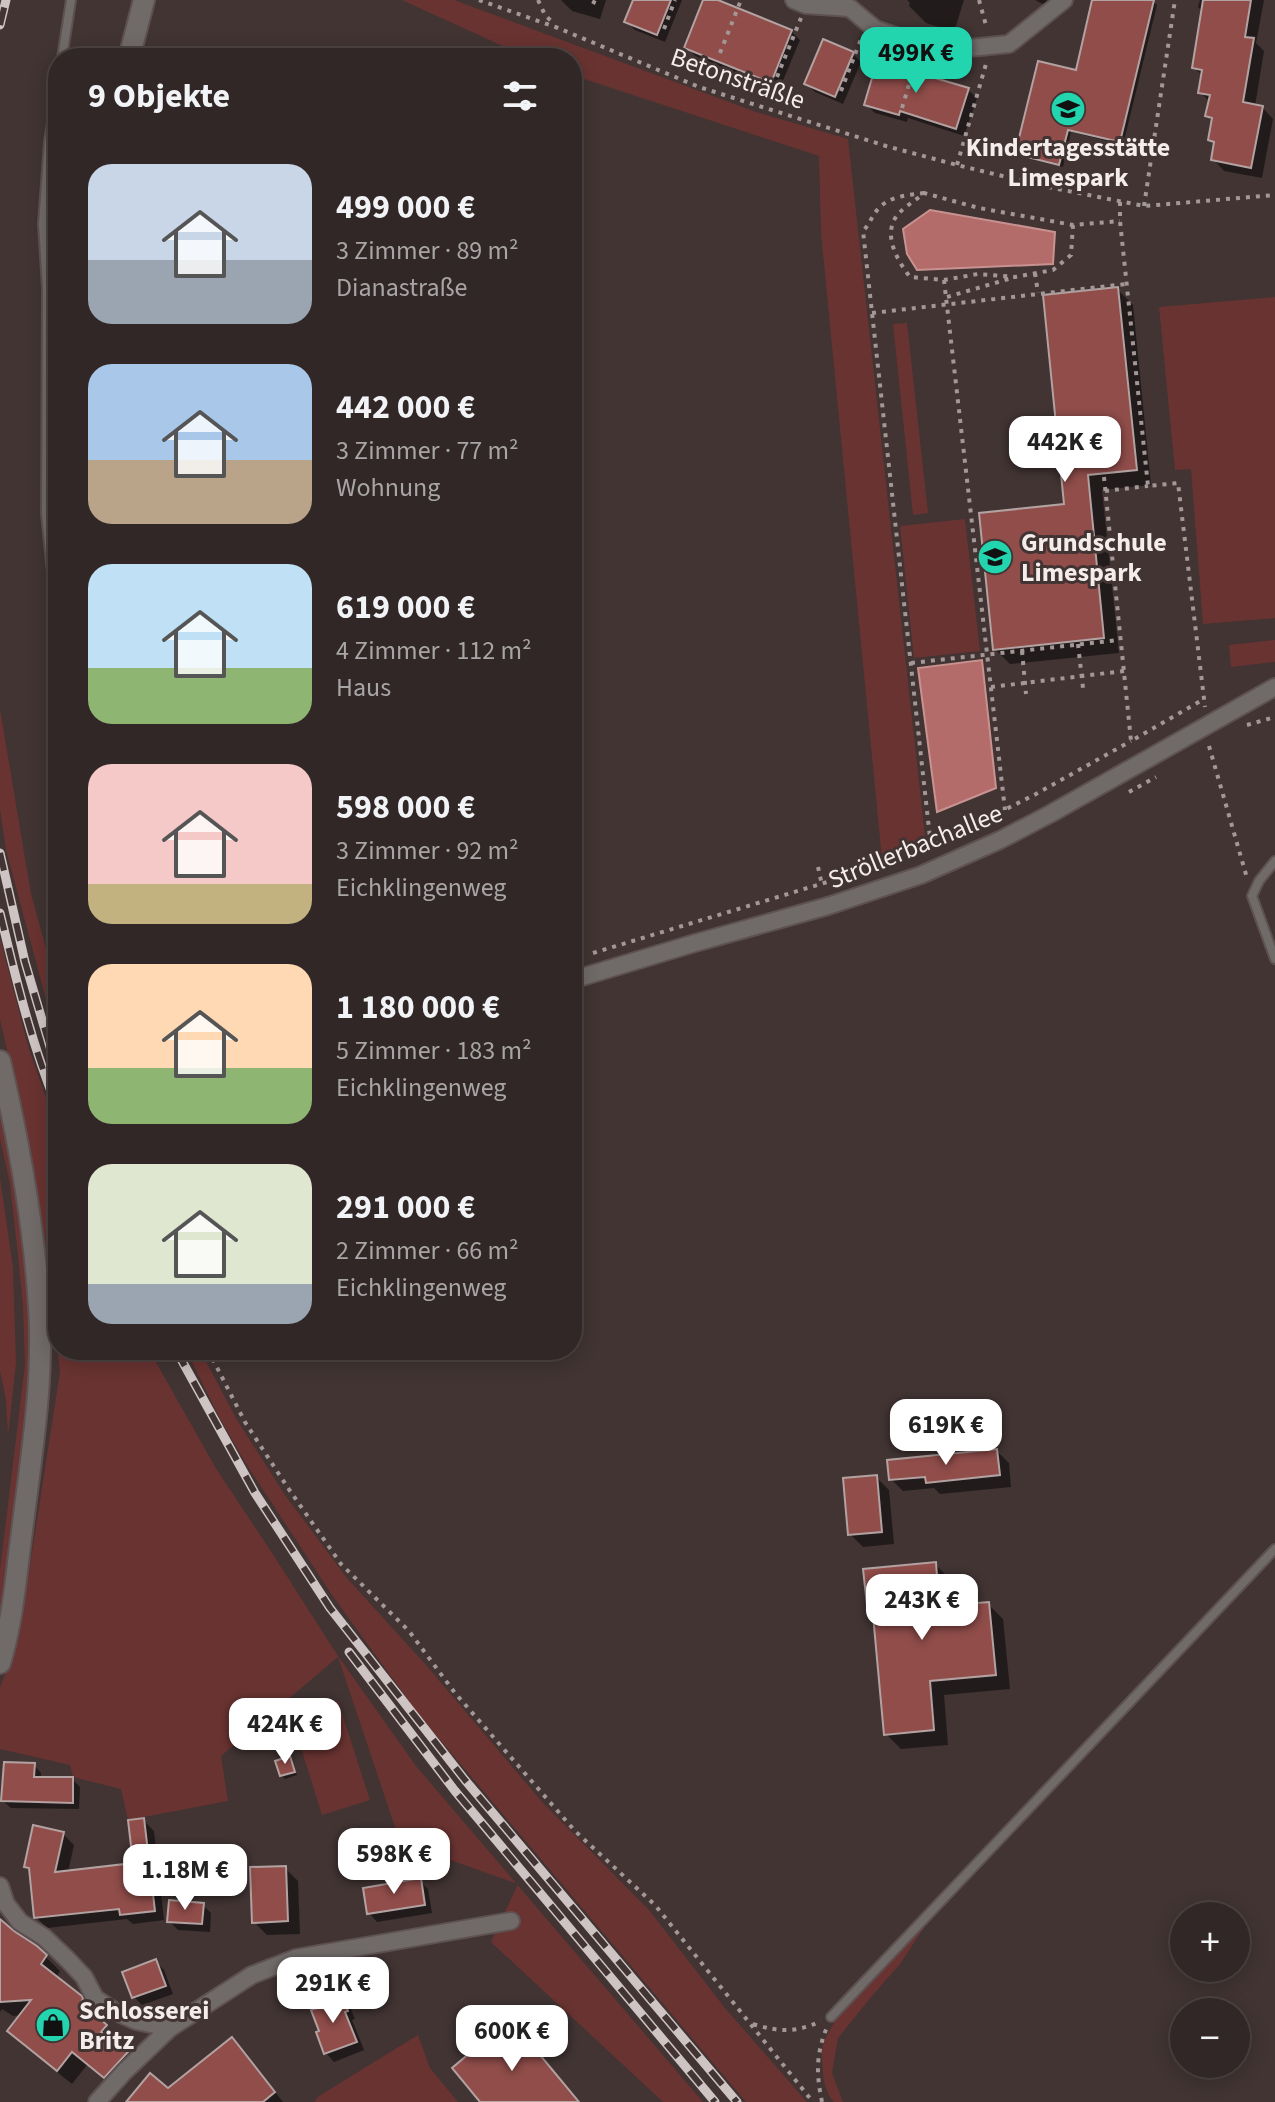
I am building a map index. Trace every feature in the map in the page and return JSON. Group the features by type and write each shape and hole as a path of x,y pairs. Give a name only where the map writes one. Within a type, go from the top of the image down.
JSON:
{"street":[{"path":"132,48 144,0"},
{"path":"800,2 852,4 875,29 941,51 1009,44 1064,0"},
{"name":"Ströllerbachallee","path":"582,977 828,906 921,875 1050,814 1275,687"},
{"path":"1253,701 1275,703"},
{"path":"0,1061 27,1191 39,1308 39,1379 32,1452 14,1591 0,1663"},
{"path":"0,1886 6,1904 20,1922 44,1937 68,1960 84,1977 95,1998 136,2021 170,2028"},
{"path":"97,2102 170,2028 252,1975 296,1958 511,1921"}],"lane":[{"path":"64,48 71,0"},
{"path":"48,156 43,224 47,288 48,533"},
{"path":"1275,861 1252,896 1275,959"},
{"path":"831,2017 1275,1549"}],"path":[{"name":"Betonsträßle","path":"479,0 558,28 699,87 957,165 1144,206 1275,195"},
{"path":"538,0 545,15 558,28"},
{"path":"664,29 675,0"},
{"path":"720,53 741,0"},
{"path":"957,165 991,46 979,0"},
{"path":"1144,206 1175,0"},
{"path":"777,77 800,2"},
{"path":"841,91 867,22"},
{"path":"902,108 921,44"},
{"path":"931,847 863,231 869,226 876,210 887,201 924,193 979,208 1073,225 1120,221"},
{"path":"924,193 897,215 890,231 898,260 910,277 944,280 978,274 1015,277"},
{"path":"1120,202 1148,486"},
{"path":"947,297 1015,277 1053,270 1071,255 1073,225"},
{"path":"1035,273 1038,293"},
{"path":"944,280 1005,810"},
{"path":"872,313 1126,284"},
{"path":"1104,477 1131,741"},
{"path":"1105,491 1178,483 1205,707"},
{"path":"911,663 1120,639"},
{"path":"1078,644 1083,688"},
{"path":"1022,651 1026,694"},
{"path":"991,687 1124,671"},
{"path":"586,955 857,873 931,847 1005,810 1204,699"},
{"path":"1239,730 1248,724 1275,717"},
{"path":"1209,746 1252,896"},
{"path":"213,1360 245,1422 341,1564 409,1631 455,1693 575,1831 655,1905 813,2102"},
{"path":"750,2024 775,2031 807,2028 831,2017"},
{"path":"822,2102 819,2048 831,2017"}],"shaded area":[{"path":"402,0 454,0 756,112 848,139 926,845 882,859 821,233 819,156 582,78 582,48 507,48"},
{"path":"930,210 1055,232 1053,264 917,270 907,254 903,229"},
{"path":"1275,297 1275,618 1203,624 1191,469 1175,470 1159,307"},
{"path":"907,323 928,513 913,515 893,324"},
{"path":"965,519 980,651 914,658 900,526"},
{"path":"1275,640 1275,662 1231,667 1229,645"},
{"path":"982,660 996,788 937,812 918,668"},
{"path":"0,709 31,894 48,956 48,1007 6,850 0,809"},
{"path":"0,938 28,1046 48,1103 48,1268 25,1130 0,1019"},
{"path":"0,1092 15,1157 31,1298 33,1357 0,1627 0,1570 25,1365 17,1246 10,1184 0,1138"},
{"path":"0,1178 13,1268 16,1363 8,1436 6,1400 0,1371"},
{"path":"59,1360 155,1360 217,1470 338,1656 416,1766 516,1883 400,1842 338,1657 221,1756 228,1801 128,1820 121,1789 73,1777 70,1765 0,1749 0,1687 18,1642 60,1372"},
{"path":"191,1360 205,1360 237,1420 285,1495 347,1578 426,1665 543,1803 649,1910 725,2008 807,2102 746,2102 419,1715 332,1595 219,1417"},
{"path":"338,1701 370,1800 322,1815 291,1716"},
{"path":"518,1885 703,2102 663,2102 491,1942"},
{"path":"925,1926 900,1964 838,2038 832,2073 843,2102 834,2102 826,2089 823,2074 822,2049 828,2034 866,1984"},
{"path":"418,2035 430,2068 458,2102 314,2102 319,2096"}],"building":[{"path":"633,0 671,0 657,35 624,22"},
{"path":"703,0 718,0 792,30 771,83 684,48"},
{"path":"1092,0 1154,0 1120,142 1068,130 1059,165 1015,154 1038,61 1076,70"},
{"path":"1203,0 1251,0 1245,37 1254,38 1243,102 1263,106 1251,168 1211,160 1214,142 1208,140 1212,118 1205,116 1210,95 1198,93 1202,70 1192,68"},
{"path":"823,39 854,52 835,97 804,84"},
{"path":"877,61 969,88 956,129 900,111 899,115 864,105"},
{"path":"1118,287 1137,470 1088,475 1104,638 993,650 979,513 1064,504 1043,295"},
{"path":"997,1449 1000,1475 926,1483 925,1477 889,1480 887,1460"},
{"path":"877,1475 882,1532 848,1535 843,1478"},
{"path":"936,1562 939,1606 989,1602 996,1675 930,1681 934,1730 884,1735 872,1604 867,1605 863,1569"},
{"path":"290,1756 295,1772 280,1776 275,1761"},
{"path":"4,1762 35,1763 34,1777 73,1777 73,1803 1,1801"},
{"path":"144,1818 155,1911 120,1915 119,1909 34,1918 29,1868 24,1867 33,1825 64,1832 55,1872 133,1863 128,1820"},
{"path":"286,1866 288,1921 252,1923 250,1867"},
{"path":"421,1878 425,1905 367,1914 363,1888"},
{"path":"169,1900 204,1903 202,1924 167,1922"},
{"path":"0,1919 47,1955 41,1964 82,1996 81,2002 107,2025 101,2032 128,2052 104,2078 72,2052 57,2071 7,2031 31,2000 0,2002"},
{"path":"156,1959 166,1986 132,1998 122,1972"},
{"path":"341,1994 357,2042 324,2054 311,2010"},
{"path":"516,2026 579,2102 480,2102 452,2068 477,2047 482,2053"},
{"path":"232,2037 275,2092 263,2102 126,2102 150,2073 168,2088"}],"railway":[{"path":"0,25 6,0"},
{"path":"0,853 25,962 48,1040"},
{"path":"0,913 32,1037 48,1082"},
{"path":"182,1360 255,1493 330,1608 465,1780 737,2102"},
{"path":"349,1652 455,1791 715,2102"}],"place":[{"name":"Kindertagesstätte Limespark","path":"1068,109"},
{"name":"Grundschule Limespark","path":"995,557"},
{"name":"Schlosserei Britz","path":"53,2025"}]}
